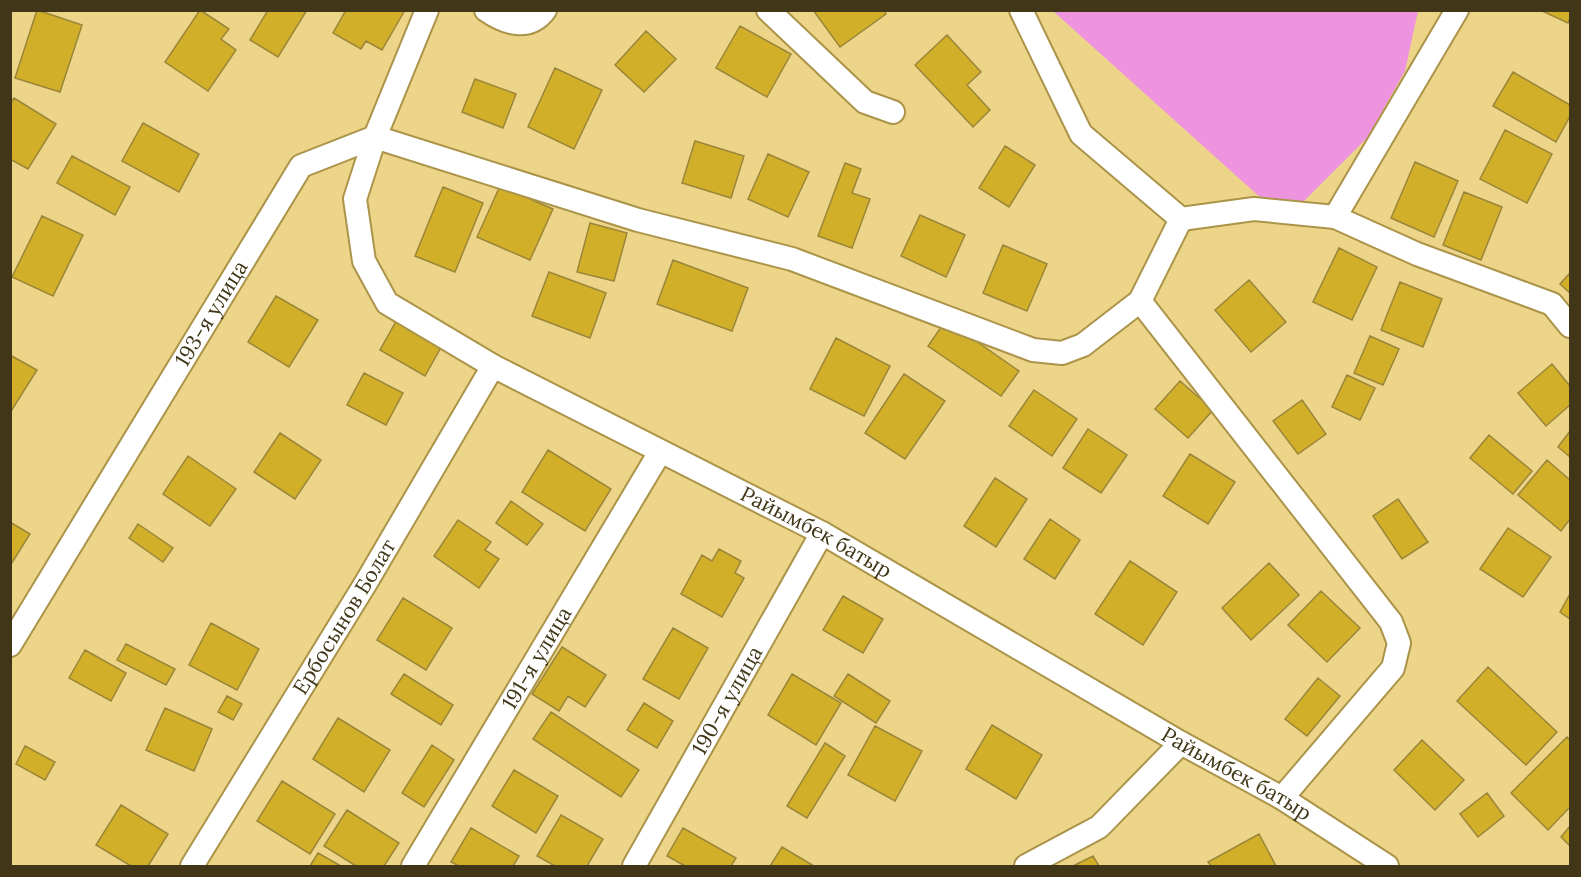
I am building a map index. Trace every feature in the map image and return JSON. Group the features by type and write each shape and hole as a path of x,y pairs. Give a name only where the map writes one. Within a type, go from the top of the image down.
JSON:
{"street":[{"path":"427,10 375,137 638,220 792,259 1033,350 1062,353 1083,345 1140,301 1181,219"},
{"path":"486,10 496,17 525,25 537,21 545,10"},
{"path":"768,10 865,102 893,112"},
{"path":"1021,10 1081,134 1181,219 1254,209 1335,217 1417,254 1552,304 1570,326"},
{"path":"1335,217 1457,10"},
{"name":"Райымбек батыр","path":"375,137 355,199 364,261 387,303 493,366 822,533 1181,743 1282,798 1387,867"},
{"name":"193-я улица","path":"10,645 301,166 375,137"},
{"path":"1140,301 1391,622 1399,643 1393,668 1282,798"},
{"name":"Ербосынов Болат","path":"192,867 367,581 493,366"},
{"name":"191-я улица","path":"413,867 660,452"},
{"name":"190-я улица","path":"634,867 822,533"},
{"path":"1026,867 1099,827 1181,743"}],"shaded area":[{"path":"1053,11 1418,11 1405,71 1367,138 1303,202 1262,199"}],"building":[{"path":"37,10 82,25 60,92 15,78"},
{"path":"200,10 229,29 221,39 236,50 208,91 165,62"},
{"path":"268,10 307,10 278,57 250,40"},
{"path":"346,10 405,10 382,50 366,41 361,49 333,33"},
{"path":"813,10 884,10 886,14 840,47"},
{"path":"1540,10 1570,10 1570,18 1568,23"},
{"path":"740,26 791,54 767,97 716,68"},
{"path":"646,31 676,59 644,92 615,65"},
{"path":"947,35 981,72 967,85 990,110 973,127 915,65"},
{"path":"555,68 602,90 574,149 528,127"},
{"path":"1513,72 1570,105 1570,116 1556,142 1493,106"},
{"path":"475,79 516,94 503,128 462,112"},
{"path":"14,98 56,124 28,169 10,159 10,104"},
{"path":"143,123 199,154 179,192 122,161"},
{"path":"1505,130 1552,154 1527,203 1480,179"},
{"path":"695,141 744,156 731,198 682,183"},
{"path":"1005,146 1035,165 1009,207 979,188"},
{"path":"768,154 809,172 788,217 748,199"},
{"path":"72,156 130,187 115,215 57,183"},
{"path":"1415,162 1458,181 1434,237 1391,218"},
{"path":"845,163 861,169 852,193 870,199 852,248 818,236"},
{"path":"500,186 553,209 530,260 477,237"},
{"path":"443,187 483,203 455,272 415,256"},
{"path":"1464,192 1502,207 1481,260 1443,245"},
{"path":"920,215 965,235 946,277 901,256"},
{"path":"42,216 83,235 53,296 12,277"},
{"path":"590,223 627,233 614,281 577,272"},
{"path":"1003,245 1047,264 1027,311 983,293"},
{"path":"1339,248 1377,267 1352,320 1313,302"},
{"path":"673,260 748,288 732,331 657,304"},
{"path":"549,272 606,293 590,338 532,316"},
{"path":"1570,273 1570,293 1560,284"},
{"path":"1249,280 1286,322 1251,352 1215,310"},
{"path":"1400,282 1442,299 1423,347 1381,330"},
{"path":"276,296 318,320 289,367 248,342"},
{"path":"399,316 444,342 425,376 380,350"},
{"path":"946,320 1019,371 1001,396 928,346"},
{"path":"1370,336 1399,349 1383,385 1354,373"},
{"path":"836,338 890,366 864,416 810,389"},
{"path":"10,355 37,370 10,413"},
{"path":"1552,364 1570,386 1570,405 1546,426 1518,393"},
{"path":"364,373 403,393 386,425 347,405"},
{"path":"904,374 945,401 905,459 865,433"},
{"path":"1347,375 1375,388 1360,420 1332,407"},
{"path":"1180,381 1213,410 1188,438 1155,409"},
{"path":"1034,390 1077,419 1052,456 1009,426"},
{"path":"1302,400 1326,434 1298,454 1273,421"},
{"path":"1088,429 1127,455 1101,493 1063,468"},
{"path":"1570,431 1570,457 1558,447"},
{"path":"280,433 321,460 295,499 254,472"},
{"path":"1489,435 1532,471 1513,494 1470,458"},
{"path":"548,450 611,489 585,531 522,492"},
{"path":"1190,454 1235,482 1208,524 1163,496"},
{"path":"188,456 236,489 210,526 163,494"},
{"path":"1547,460 1570,480 1570,519 1561,531 1518,495"},
{"path":"995,478 1027,499 996,547 964,526"},
{"path":"1398,499 1428,542 1402,559 1373,516"},
{"path":"511,501 543,524 527,545 496,523"},
{"path":"1050,519 1080,540 1055,579 1024,559"},
{"path":"458,520 491,542 485,550 499,559 479,588 434,556"},
{"path":"10,522 30,534 10,566"},
{"path":"138,524 173,548 163,562 129,538"},
{"path":"1508,528 1551,557 1523,597 1480,569"},
{"path":"719,549 741,561 735,573 744,578 722,617 681,594 702,555 712,561"},
{"path":"1130,561 1177,592 1143,645 1095,614"},
{"path":"1269,563 1299,595 1251,640 1222,608"},
{"path":"1321,591 1360,628 1327,662 1288,625"},
{"path":"1570,594 1570,619 1560,612"},
{"path":"843,596 883,619 863,653 823,630"},
{"path":"403,598 452,628 426,670 377,640"},
{"path":"211,623 259,649 237,690 189,665"},
{"path":"673,628 708,648 679,699 643,679"},
{"path":"126,644 175,669 166,685 117,660"},
{"path":"562,647 606,675 585,707 568,696 559,711 532,694"},
{"path":"85,650 126,673 111,701 69,678"},
{"path":"1488,667 1557,732 1526,765 1457,701"},
{"path":"404,674 453,705 441,725 391,694"},
{"path":"792,674 841,703 816,745 768,715"},
{"path":"848,674 890,701 876,723 834,696"},
{"path":"1318,678 1340,696 1307,736 1285,719"},
{"path":"227,696 242,704 233,720 218,712"},
{"path":"644,703 673,721 657,748 627,730"},
{"path":"165,708 212,729 194,771 146,750"},
{"path":"551,712 639,770 621,797 533,739"},
{"path":"338,718 390,750 364,792 313,759"},
{"path":"992,725 1042,755 1016,799 966,769"},
{"path":"875,726 922,751 895,801 848,775"},
{"path":"1567,737 1570,740 1570,807 1548,830 1511,793"},
{"path":"1422,740 1464,780 1435,810 1394,770"},
{"path":"825,743 845,756 807,818 787,806"},
{"path":"432,745 454,760 424,807 402,793"},
{"path":"25,746 55,762 45,780 16,764"},
{"path":"514,770 558,796 536,833 492,806"},
{"path":"282,781 335,814 310,854 257,821"},
{"path":"1487,793 1504,816 1478,837 1460,814"},
{"path":"121,805 168,834 148,866 131,866 96,845"},
{"path":"347,810 399,843 384,866 356,866 324,846"},
{"path":"561,815 603,839 587,866 555,866 537,856"},
{"path":"1570,826 1570,846 1561,837"},
{"path":"471,828 519,856 513,866 459,866 451,862"},
{"path":"683,828 736,858 731,866 685,866 667,856"},
{"path":"1259,834 1276,866 1211,866 1208,862"},
{"path":"782,847 814,866 770,866"},
{"path":"318,853 341,866 310,866"},
{"path":"1093,856 1099,866 1073,866"}]}
